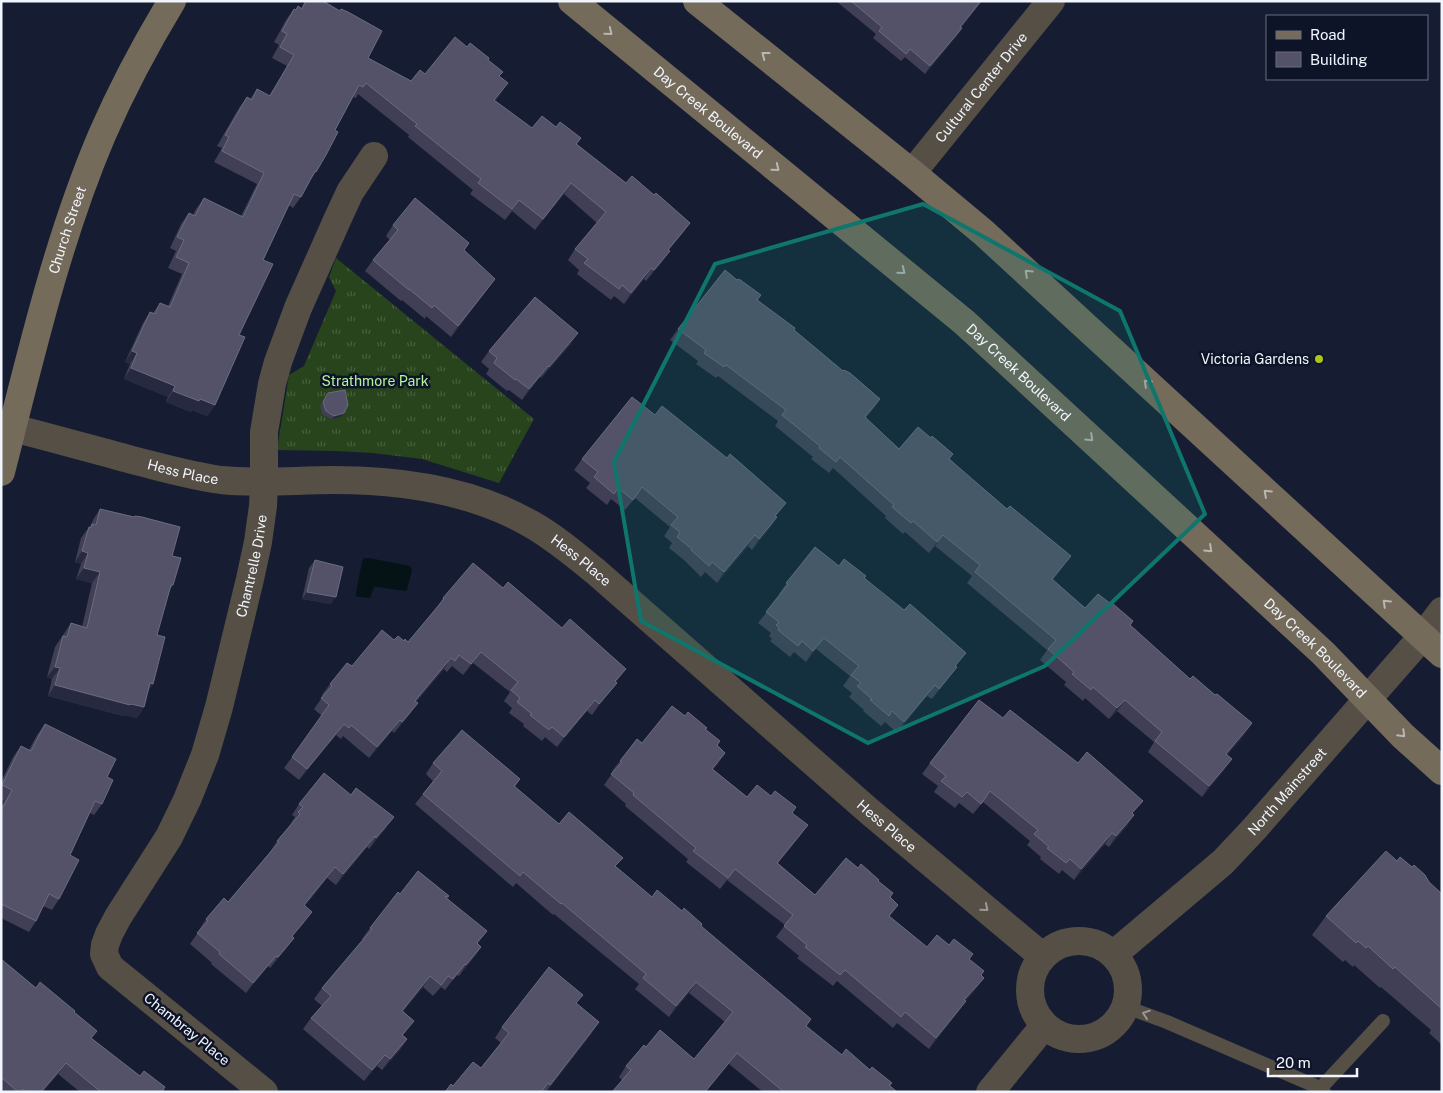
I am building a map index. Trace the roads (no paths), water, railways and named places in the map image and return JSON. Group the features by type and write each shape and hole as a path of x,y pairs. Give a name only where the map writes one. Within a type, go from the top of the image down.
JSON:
{"main road":[{"name":"Church Street","path":"1,472 7,426 80,195 102,136 124,88 148,41 172,1"},
{"name":"Day Creek Boulevard","path":"572,1 964,322 1327,657 1403,736 1442,771"},
{"path":"697,1 984,233 1442,654"}],"street":[{"name":"Cultural Center Drive","path":"912,173 1051,1"},
{"name":"Chantrelle Drive","path":"110,967 104,954 109,934 169,837 188,800 220,707 258,542 263,506 264,432 267,407 282,350 308,284 350,192 374,156"},
{"name":"Hess Place","path":"7,426 192,475 239,482 337,480 406,484 446,491 505,510 559,542 595,571 830,777 1042,956"},
{"name":"North Mainstreet","path":"1114,954 1222,862 1255,828 1442,611"},
{"path":"1072,942 1087,942 1102,946 1114,954 1123,965 1128,979 1129,993 1126,1007 1117,1022 1105,1032 1090,1038 1074,1040 1058,1035 1044,1026 1034,1013 1029,998 1030,982 1042,956 1058,946 1072,942"},
{"name":"Chambray Place","path":"110,967 264,1092"},
{"path":"990,1092 1044,1026"}],"lane":[{"path":"1126,1007 1167,1022 1320,1090 1383,1021"}],"place":[{"name":"Victoria Gardens","path":"1319,359"}],"park label":[{"name":"Strathmore Park","path":"375,381"}]}
